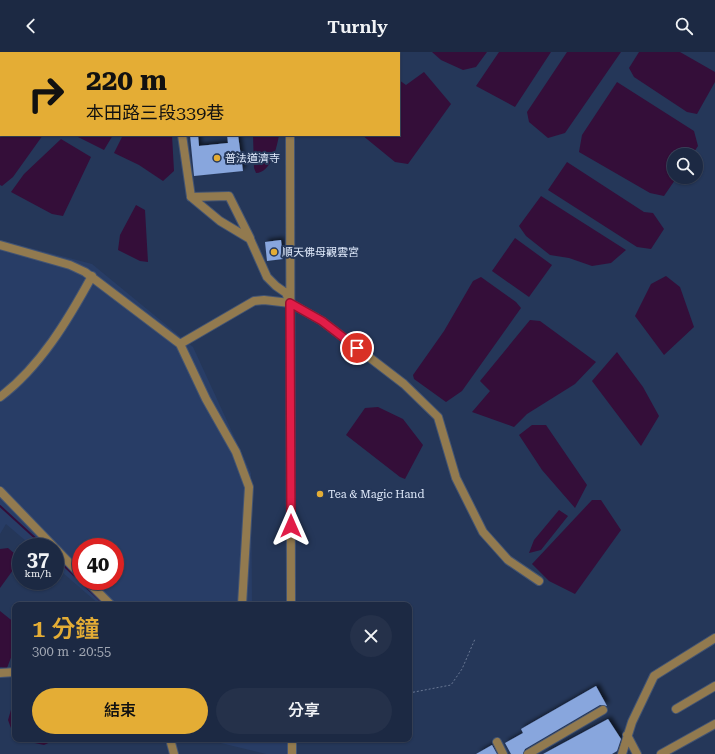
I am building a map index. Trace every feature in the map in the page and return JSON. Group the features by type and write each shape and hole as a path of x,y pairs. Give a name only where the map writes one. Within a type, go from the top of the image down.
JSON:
{"street":[{"path":"182,136 191,197 220,221 250,239"},
{"path":"290,136 291,602"},
{"path":"191,197 229,196 267,277 286,293 290,303"},
{"path":"0,245 70,265 92,276 180,344 206,399 236,452 249,487 242,602"},
{"path":"0,397 41,357 76,306 92,276"},
{"path":"180,344 254,301 264,300 290,303 328,326 404,384 438,417 456,478 482,532 508,560 539,581"},
{"path":"0,491 46,538"},
{"path":"64,557 72,565"},
{"path":"96,590 108,602"},
{"path":"621,753 654,676 715,638"},
{"path":"0,673 12,672"},
{"path":"676,709 715,686"},
{"path":"528,754 603,710"},
{"path":"661,754 715,724"},
{"path":"627,736 637,754"},
{"path":"171,742 174,754"},
{"path":"292,742 292,754"},
{"path":"497,742 504,754"}],"path":[{"path":"412,692 451,684 462,669 475,639"}],"shaded area":[{"path":"432,52 487,52 476,67 463,70 441,60"},
{"path":"499,52 551,52 515,107 476,86"},
{"path":"567,52 621,52 565,133 548,138 529,122 527,112"},
{"path":"639,52 680,52 715,72 715,82 697,114 687,112 634,77 629,68"},
{"path":"424,72 451,104 408,164 395,162 363,136 400,136 400,81 406,85"},
{"path":"617,82 694,131 698,146 697,148 667,148 667,184 672,184 664,196 650,193 579,152 582,135"},
{"path":"0,136 42,136 13,177 2,186 0,185"},
{"path":"76,136 112,136 104,150"},
{"path":"122,136 172,136 174,171 163,181 139,165 114,153"},
{"path":"253,136 279,136 275,152 266,169 256,173 254,168"},
{"path":"61,139 91,157 63,216 52,214 11,192 24,174"},
{"path":"567,162 644,212 653,213 664,229 651,249 637,247 548,190"},
{"path":"541,196 626,250 611,263 592,266 569,258 550,255 526,236 519,226"},
{"path":"136,205 145,210 148,262 140,261 118,250 120,235"},
{"path":"515,238 552,265 529,297 492,271"},
{"path":"0,240 92,264 193,347 251,473 252,602 97,602 83,590 124,590 124,538 72,538 72,581 64,574 64,538 22,538 6,524 0,534"},
{"path":"666,276 680,287 694,327 664,355 635,316 651,284"},
{"path":"481,277 516,302 521,308 462,391 446,402 414,379 413,375 444,331 473,281"},
{"path":"530,320 540,321 596,362 575,384 527,414 514,427 472,412 490,391 480,381"},
{"path":"617,352 643,387 659,416 641,446 592,381"},
{"path":"378,407 403,419 423,445 405,479 400,477 346,435 365,408"},
{"path":"532,425 546,425 587,485 575,508 542,470 519,435"},
{"path":"592,500 601,500 621,530 575,594 549,581 532,564"},
{"path":"559,510 568,516 541,550 529,553 534,540"},
{"path":"8,548 12,551 12,571 0,588 0,549"},
{"path":"0,611 12,621 12,655 7,668 0,667"},
{"path":"12,706 12,731 8,720"},
{"path":"30,742 50,742 44,745"},
{"path":"216,742 290,742 290,754 266,754"}],"building":[{"name":"普法道濟寺","path":"190,136 198,136 199,146 228,143 227,136 238,136 243,171 194,176"},
{"name":"順天佛母觀雲宮","path":"281,240 283,259 267,261 265,242"},
{"path":"596,686 607,706 600,705 525,749 523,754 511,754 505,743 523,733 521,729"},
{"path":"608,719 621,739 617,751 612,754 543,754"},
{"path":"492,745 497,754 476,754"}],"waterway":[{"path":"0,506 35,538"},
{"path":"64,566 102,602"}],"place":[{"name":"普法道濟寺","path":"217,158"},
{"name":"順天佛母觀雲宮","path":"274,252"},
{"name":"Tea & Magic Hand","path":"320,494"}],"route":[{"path":"291,526 290,303 322,321 357,348"}]}
